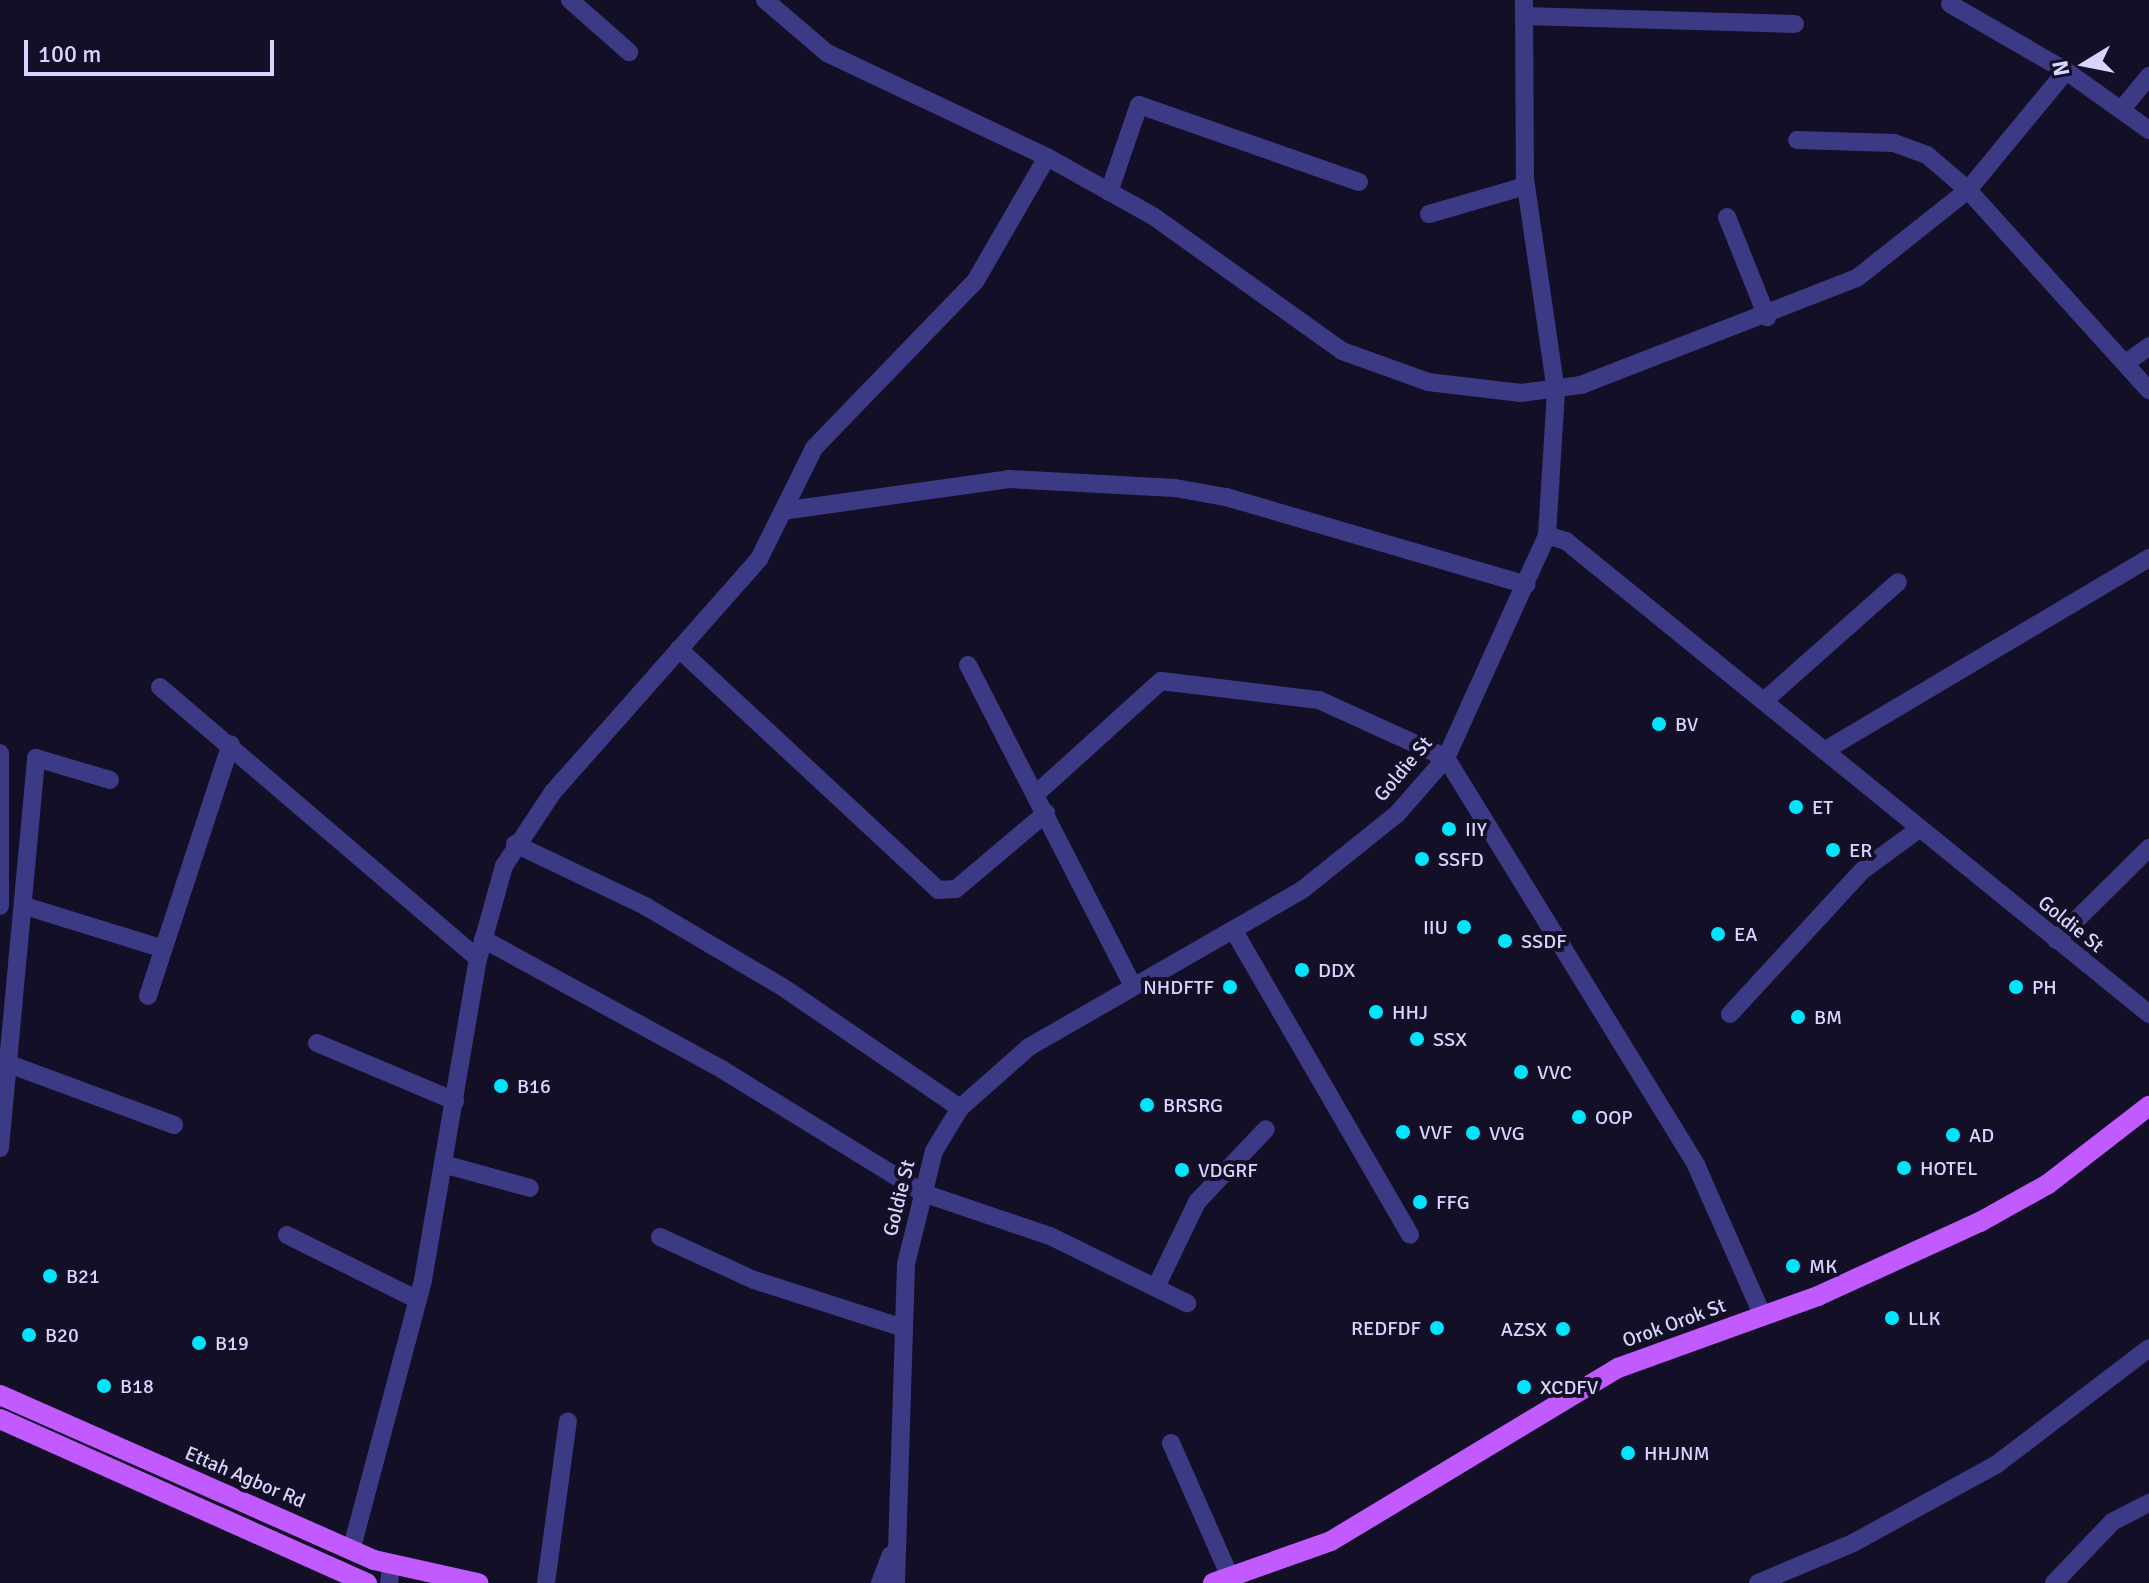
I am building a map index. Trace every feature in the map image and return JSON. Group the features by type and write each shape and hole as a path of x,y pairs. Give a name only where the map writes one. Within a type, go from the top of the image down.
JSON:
{"main road":[{"name":"Orok Orok St","path":"1222,1581 1331,1541 1582,1386 1763,1316 2013,1205 2149,1106"},
{"name":"Ettah Agbor Rd","path":"0,1395 351,1551 390,1575 478,1583"},
{"path":"0,1419 367,1583"}],"street":[{"path":"570,0 629,52"},
{"path":"765,0 827,53 1047,157 1109,192 1376,368 1471,388 1556,392 1767,317 1866,272 1968,190 2022,133 2066,71"},
{"path":"1950,4 2066,71 2149,130"},
{"path":"1547,535 1556,392 1526,186 1524,8 1795,24"},
{"path":"2122,109 2149,76"},
{"path":"1109,192 1139,105 1359,182"},
{"path":"1797,140 1912,147 1968,190 2149,390"},
{"path":"351,1551 418,1300 478,959 515,844 759,559 789,510 814,448 976,280 1047,157"},
{"path":"1429,214 1526,186"},
{"path":"1727,217 1767,317"},
{"path":"2126,363 2149,346"},
{"path":"789,510 1009,479 1175,488 1226,497 1526,585"},
{"name":"Goldie St","path":"896,1583 894,1549 900,1327 923,1193 934,1151 960,1108 1007,1062 1133,986 1234,931 1348,856 1446,758 1547,535 1566,541 2149,1014"},
{"path":"1824,751 2149,558"},
{"path":"1764,701 1898,582"},
{"path":"679,649 938,890 956,889 1046,813"},
{"path":"968,665 1037,793 1133,986"},
{"path":"1037,793 1161,681 1319,700 1446,758 1696,1165 1763,1316"},
{"path":"160,687 231,744 478,959"},
{"path":"148,996 231,744"},
{"path":"0,753 0,906"},
{"path":"0,1148 37,756 110,780"},
{"path":"1730,1014 1863,870 1919,829"},
{"path":"515,844 658,913 960,1108"},
{"path":"2056,940 2149,848"},
{"path":"25,906 164,949"},
{"path":"1234,931 1410,1235"},
{"path":"483,939 723,1070 923,1193 1050,1236 1187,1303"},
{"path":"317,1043 455,1101"},
{"path":"9,1064 174,1125"},
{"path":"1156,1287 1197,1202 1266,1129"},
{"path":"443,1164 530,1188"},
{"path":"287,1235 418,1300"},
{"path":"660,1237 754,1280 900,1327"},
{"path":"1758,1583 1853,1543 1997,1464 2149,1348"},
{"path":"546,1583 568,1421"},
{"path":"1171,1443 1222,1581"},
{"path":"2054,1583 2112,1522 2149,1503"},
{"path":"880,1583 894,1549"}],"place":[{"name":"BV","path":"1659,724"},
{"name":"ET","path":"1796,807"},
{"name":"IIY","path":"1449,829"},
{"name":"ER","path":"1833,850"},
{"name":"SSFD","path":"1422,859"},
{"name":"IIU","path":"1464,927"},
{"name":"EA","path":"1718,934"},
{"name":"SSDF","path":"1505,941"},
{"name":"DDX","path":"1302,970"},
{"name":"NHDFTF","path":"1230,987"},
{"name":"PH","path":"2016,987"},
{"name":"HHJ","path":"1376,1012"},
{"name":"BM","path":"1798,1017"},
{"name":"SSX","path":"1417,1039"},
{"name":"VVC","path":"1521,1072"},
{"name":"B16","path":"501,1086"},
{"name":"BRSRG","path":"1147,1105"},
{"name":"OOP","path":"1579,1117"},
{"name":"VVF","path":"1403,1132"},
{"name":"VVG","path":"1473,1133"},
{"name":"AD","path":"1953,1135"},
{"name":"HOTEL","path":"1904,1168"},
{"name":"VDGRF","path":"1182,1170"},
{"name":"FFG","path":"1420,1202"},
{"name":"MK","path":"1793,1266"},
{"name":"B21","path":"50,1276"},
{"name":"LLK","path":"1892,1318"},
{"name":"REDFDF","path":"1437,1328"},
{"name":"AZSX","path":"1563,1329"},
{"name":"B20","path":"29,1335"},
{"name":"B19","path":"199,1343"},
{"name":"B18","path":"104,1386"},
{"name":"XCDFV","path":"1524,1387"},
{"name":"HHJNM","path":"1628,1453"}]}
